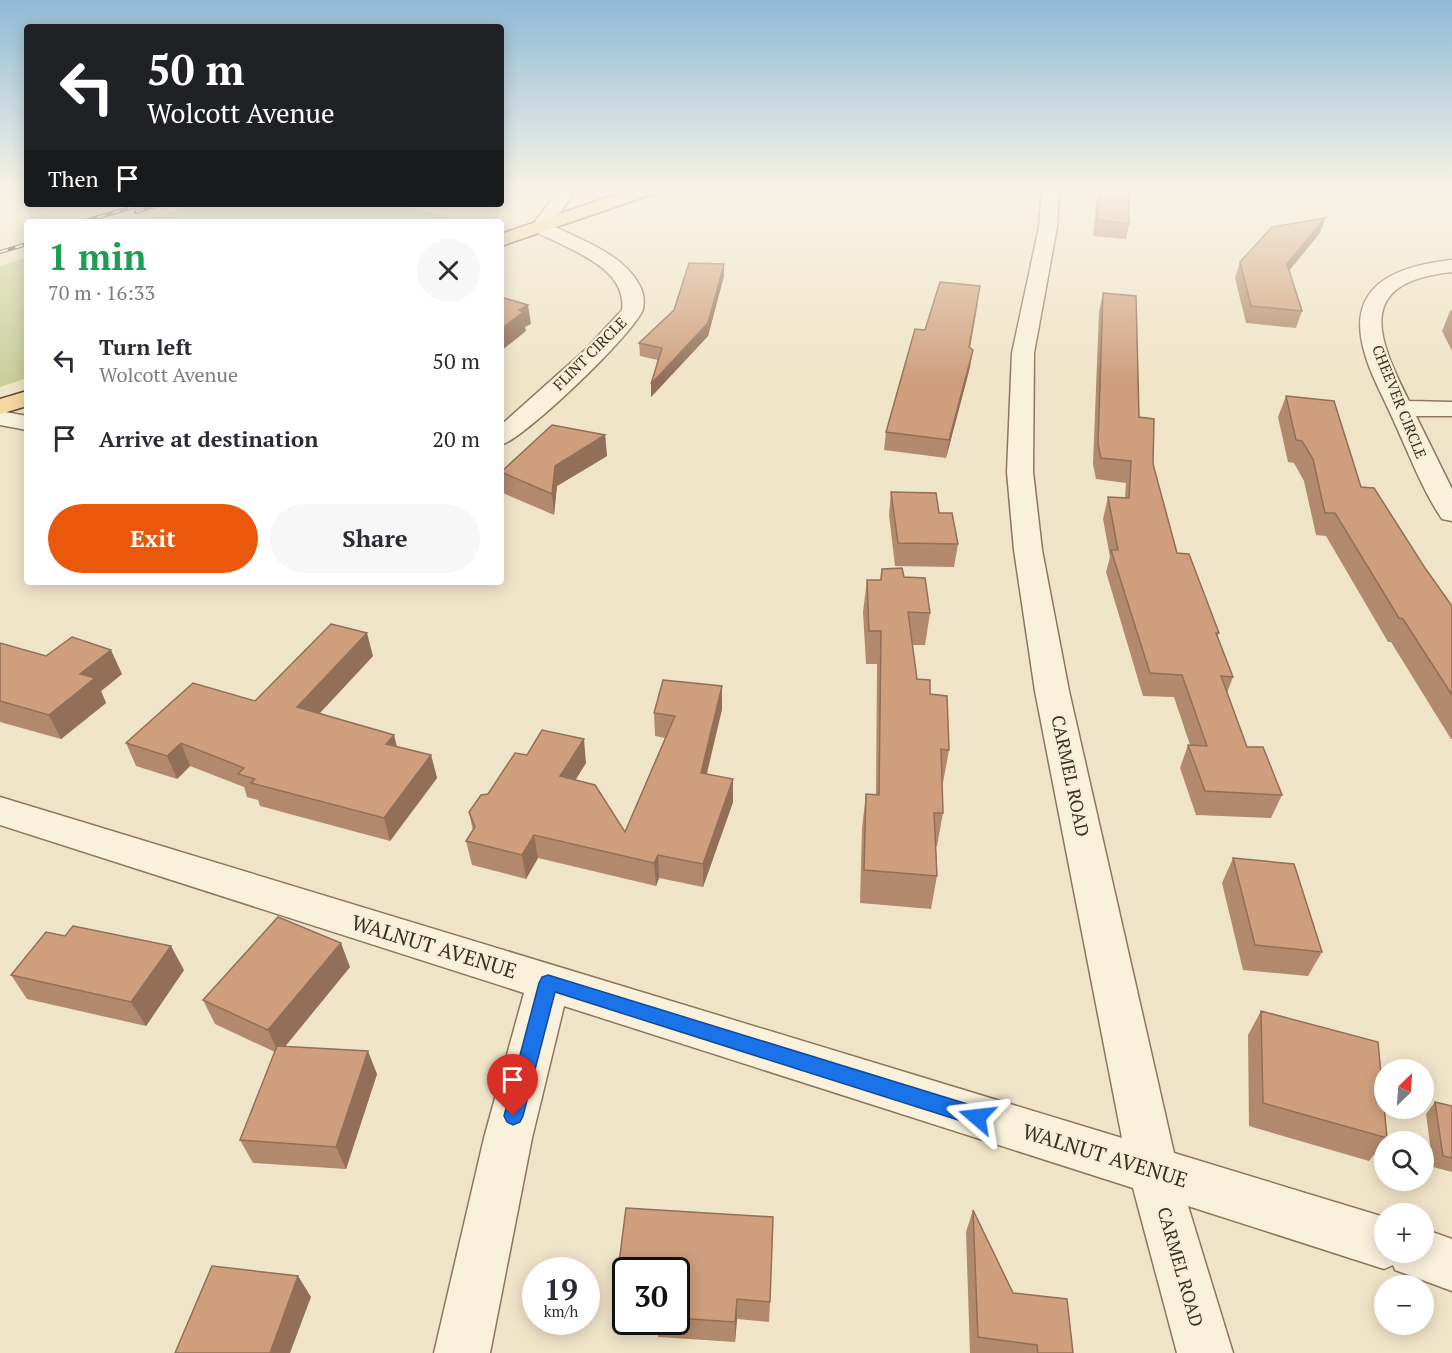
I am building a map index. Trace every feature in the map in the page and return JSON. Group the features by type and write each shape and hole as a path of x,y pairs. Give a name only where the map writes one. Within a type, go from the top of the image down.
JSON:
{"main road":[{"path":"0,407 24,399"}],"street":[{"name":"FLINT CIRCLE","path":"504,434 600,348 622,326 632,310 632,292 620,276 599,258 588,252"},
{"name":"CARMEL ROAD","path":"1043,252 1023,353 1020,397 1020,472 1028,550 1052,691 1153,1170 1204,1353"},
{"name":"CHEEVER CIRCLE","path":"1452,266 1406,273 1389,283 1375,298 1370,322 1375,352 1429,476 1452,513"},
{"path":"1400,408 1452,409"},
{"path":"0,418 24,422"},
{"name":"WALNUT AVENUE","path":"0,811 1374,1241"},
{"path":"462,1353 508,1138 548,983"},
{"path":"1434,1259 1452,1265"}],"green space":[{"path":"24,258 24,379 0,387 0,266"}],"building":[{"path":"1249,252 1297,252 1287,264 1302,311 1251,306 1240,262"},
{"path":"689,263 724,264 708,323 651,384 662,348 639,343 674,310"},
{"path":"940,282 980,286 969,347 973,350 949,440 886,432 915,329 925,330"},
{"path":"1103,293 1136,296 1139,417 1154,419 1153,464 1177,553 1189,554 1219,633 1216,633 1233,677 1221,676 1247,747 1263,747 1282,795 1205,791 1188,745 1207,746 1182,675 1150,673 1111,550 1118,550 1108,497 1129,498 1131,461 1101,458 1098,444"},
{"path":"504,298 528,305 519,310 523,312 504,327"},
{"path":"1286,396 1334,401 1361,487 1374,488 1452,606 1452,695 1403,619 1399,618 1335,513 1325,513 1313,459 1302,441 1296,440"},
{"path":"552,425 605,435 555,466 552,494 504,473 504,469"},
{"path":"891,492 936,493 939,513 952,513 958,544 898,543"},
{"path":"902,568 904,577 925,578 930,613 908,612 917,679 930,680 930,694 947,696 949,750 941,749 943,813 934,813 937,876 864,870 866,794 879,795 881,631 869,631 867,580 881,580 882,569"},
{"path":"331,624 367,633 297,707 394,735 386,744 431,755 384,818 251,783 255,779 238,774 244,768 181,743 167,756 126,743 193,683 255,701"},
{"path":"72,637 111,650 80,674 95,678 49,715 0,701 0,643 46,656"},
{"path":"663,680 722,686 701,773 733,779 703,864 658,855 654,863 534,835 522,855 466,841 475,827 469,812 481,795 488,794 515,753 527,755 542,730 584,739 560,776 595,785 625,832 675,716 654,713"},
{"path":"1233,858 1294,864 1322,952 1255,945"},
{"path":"278,917 341,943 268,1030 203,1000"},
{"path":"73,926 171,946 131,1002 11,975 46,932 65,936"},
{"path":"1261,1011 1378,1042 1380,1059 1374,1059 1374,1119 1385,1119 1386,1131 1374,1131 1374,1134 1263,1103"},
{"path":"277,1046 368,1051 336,1147 240,1140"},
{"path":"1435,1102 1452,1106 1452,1158 1443,1156"},
{"path":"626,1208 773,1217 770,1302 737,1299 735,1322 690,1319 690,1257 620,1257"},
{"path":"973,1210 1013,1293 1067,1299 1073,1353 1038,1353 1037,1345 978,1337"},
{"path":"212,1266 298,1276 270,1353 175,1353"}],"route":[{"path":"513,1116 548,983 977,1117"}]}
